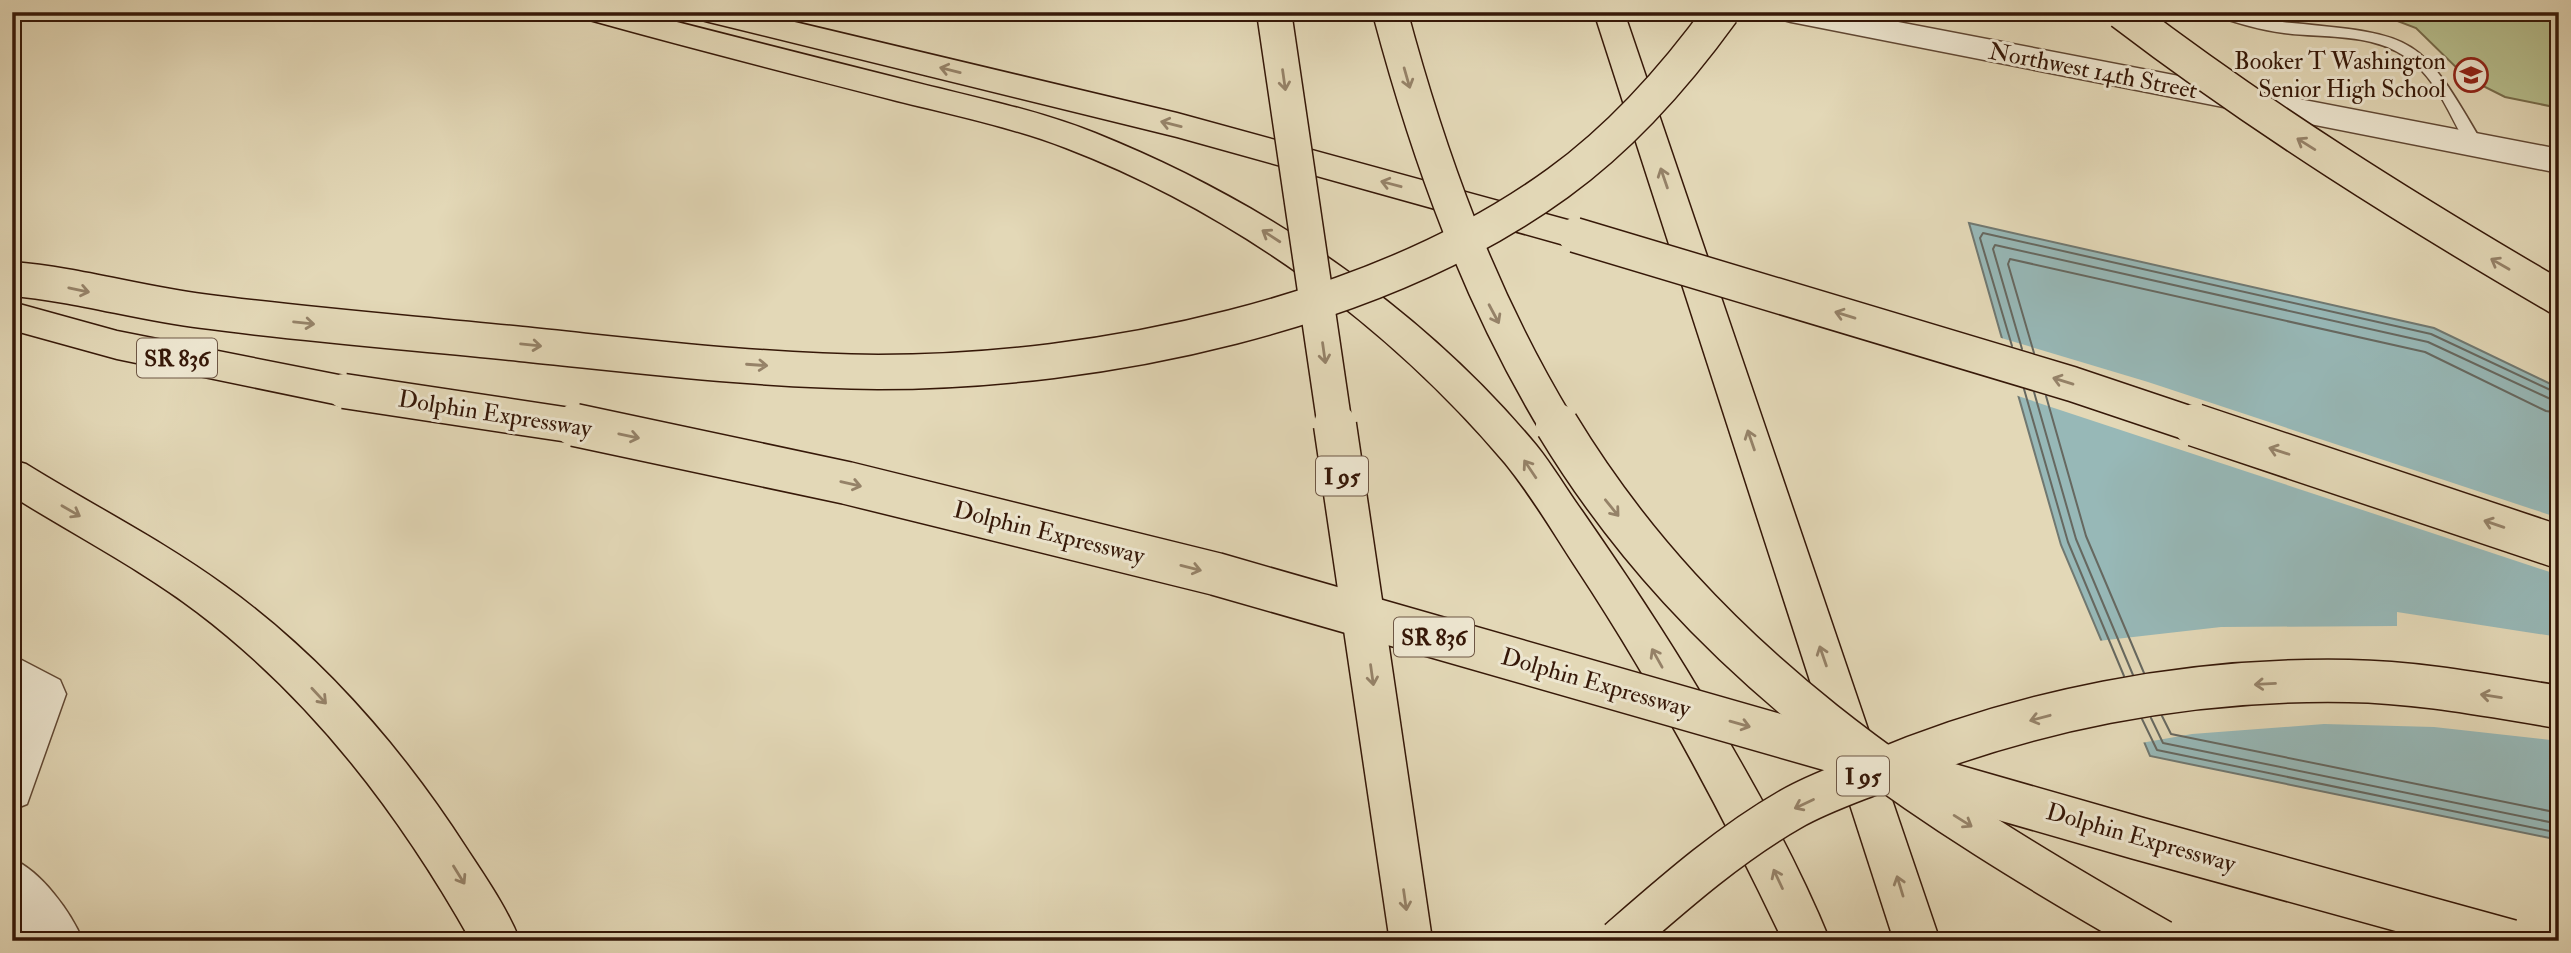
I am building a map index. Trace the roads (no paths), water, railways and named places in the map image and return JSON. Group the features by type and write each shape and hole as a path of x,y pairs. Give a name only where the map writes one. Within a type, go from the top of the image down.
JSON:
{"highway":[{"path":"597,12 995,114 1078,139 1184,187 1241,217 1299,255 1434,365 1522,457 1653,650 1767,857 1807,941"},
{"path":"709,12 1177,125 1574,235 2073,383 2559,547"},
{"name":"I 95","path":"1274,12 1411,941"},
{"path":"1390,12 1431,159 1484,295 1536,394 1606,502 1717,627 1774,683 1900,782 2099,906 2161,941"},
{"name":"I 95","path":"1609,12 1917,941"},
{"path":"12,279 34,280 127,301 254,318 819,370 935,371 1014,366 1103,354 1229,328 1334,295 1422,259 1484,229 1530,203 1628,124 1667,85 1722,12"},
{"path":"2122,12 2296,137 2451,235 2559,298"},
{"name":"Dolphin Expressway","path":"12,316 117,345 344,391 592,428 847,483 1216,574 2124,834 2511,941"},
{"path":"12,476 131,545 211,598 272,647 349,727 424,821 497,941"},
{"path":"1619,941 1690,880 1791,809 1904,758 2064,711 2243,685 2350,681 2482,694 2559,707"}],"street":[{"name":"Northwest 14th Street","path":"1791,12 2559,161"},
{"path":"12,674 45,694 12,789"},
{"path":"12,882 60,941"}],"lane":[{"path":"2221,12 2293,29 2346,29 2385,40 2404,50 2437,78 2474,145"}],"water":[{"path":"1969,223 2434,328 2559,388 2559,840 2150,756 2061,545"}],"place":[{"name":"Booker T Washington Senior High School","path":"2471,75"}]}
